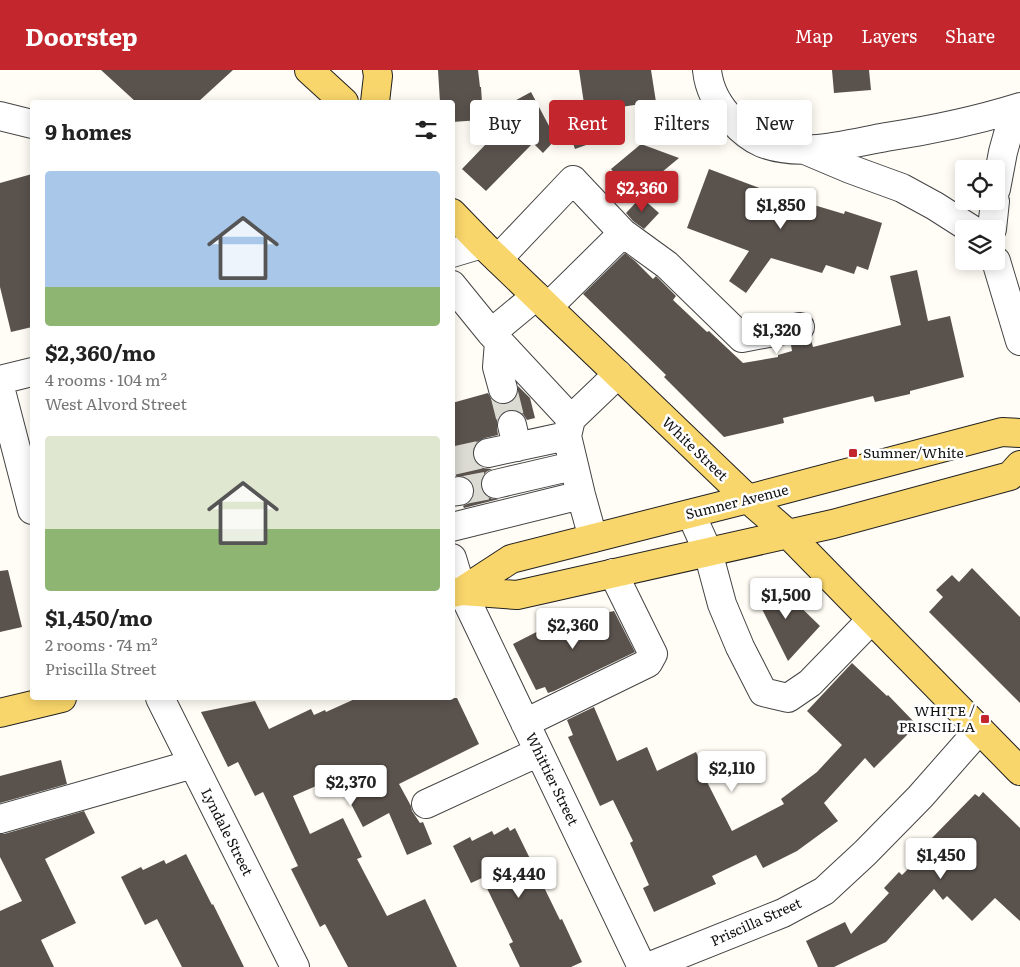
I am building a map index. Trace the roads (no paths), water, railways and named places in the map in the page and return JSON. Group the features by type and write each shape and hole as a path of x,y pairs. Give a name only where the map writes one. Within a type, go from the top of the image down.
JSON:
{"main road":[{"path":"309,70 342,100"},
{"path":"375,100 377,70"},
{"name":"White Street","path":"455,216 542,302 787,534 1020,771"},
{"name":"Sumner Avenue","path":"457,592 511,558 691,514 1002,432 1020,433"},
{"path":"457,592 517,595 833,524 1010,476 1020,465"},
{"path":"0,713 54,700"}],"street":[{"path":"707,70 713,95 723,111 739,128 750,136 762,143 805,150 902,188 957,220"},
{"path":"805,150 952,126 1020,107"},
{"path":"1001,160 1008,134 1020,114"},
{"path":"0,116 30,124"},
{"path":"455,253 490,252 573,180 623,232 667,265 742,338 800,327"},
{"path":"495,338 542,302 623,232"},
{"path":"455,237 490,252"},
{"path":"999,270 1020,340"},
{"path":"455,289 569,428 580,494 593,538"},
{"path":"495,338 497,367 503,390"},
{"path":"0,380 30,372"},
{"path":"488,454 514,436 569,428 618,374"},
{"path":"0,387 30,502"},
{"path":"496,484 574,466"},
{"path":"455,526 580,494"},
{"path":"691,514 708,552 722,604 740,647 763,692 788,698 810,683 871,620"},
{"path":"525,723 648,663 653,654 613,573"},
{"name":"Whittier Street","path":"455,578 457,592 525,723 642,967"},
{"name":"Lyndale Street","path":"161,700 295,967"},
{"name":"Priscilla Street","path":"648,967 783,913 824,891 913,804 979,730"},
{"path":"426,804 539,752"},
{"path":"0,819 193,764"}],"tunnel":[{"path":"503,389 512,425"},
{"path":"455,460 488,453"},
{"path":"459,491 496,484"}],"place":[{"name":"Sumner/White","path":"853,453"},
{"name":"WHITE / PRISCILLA","path":"985,719"}]}
